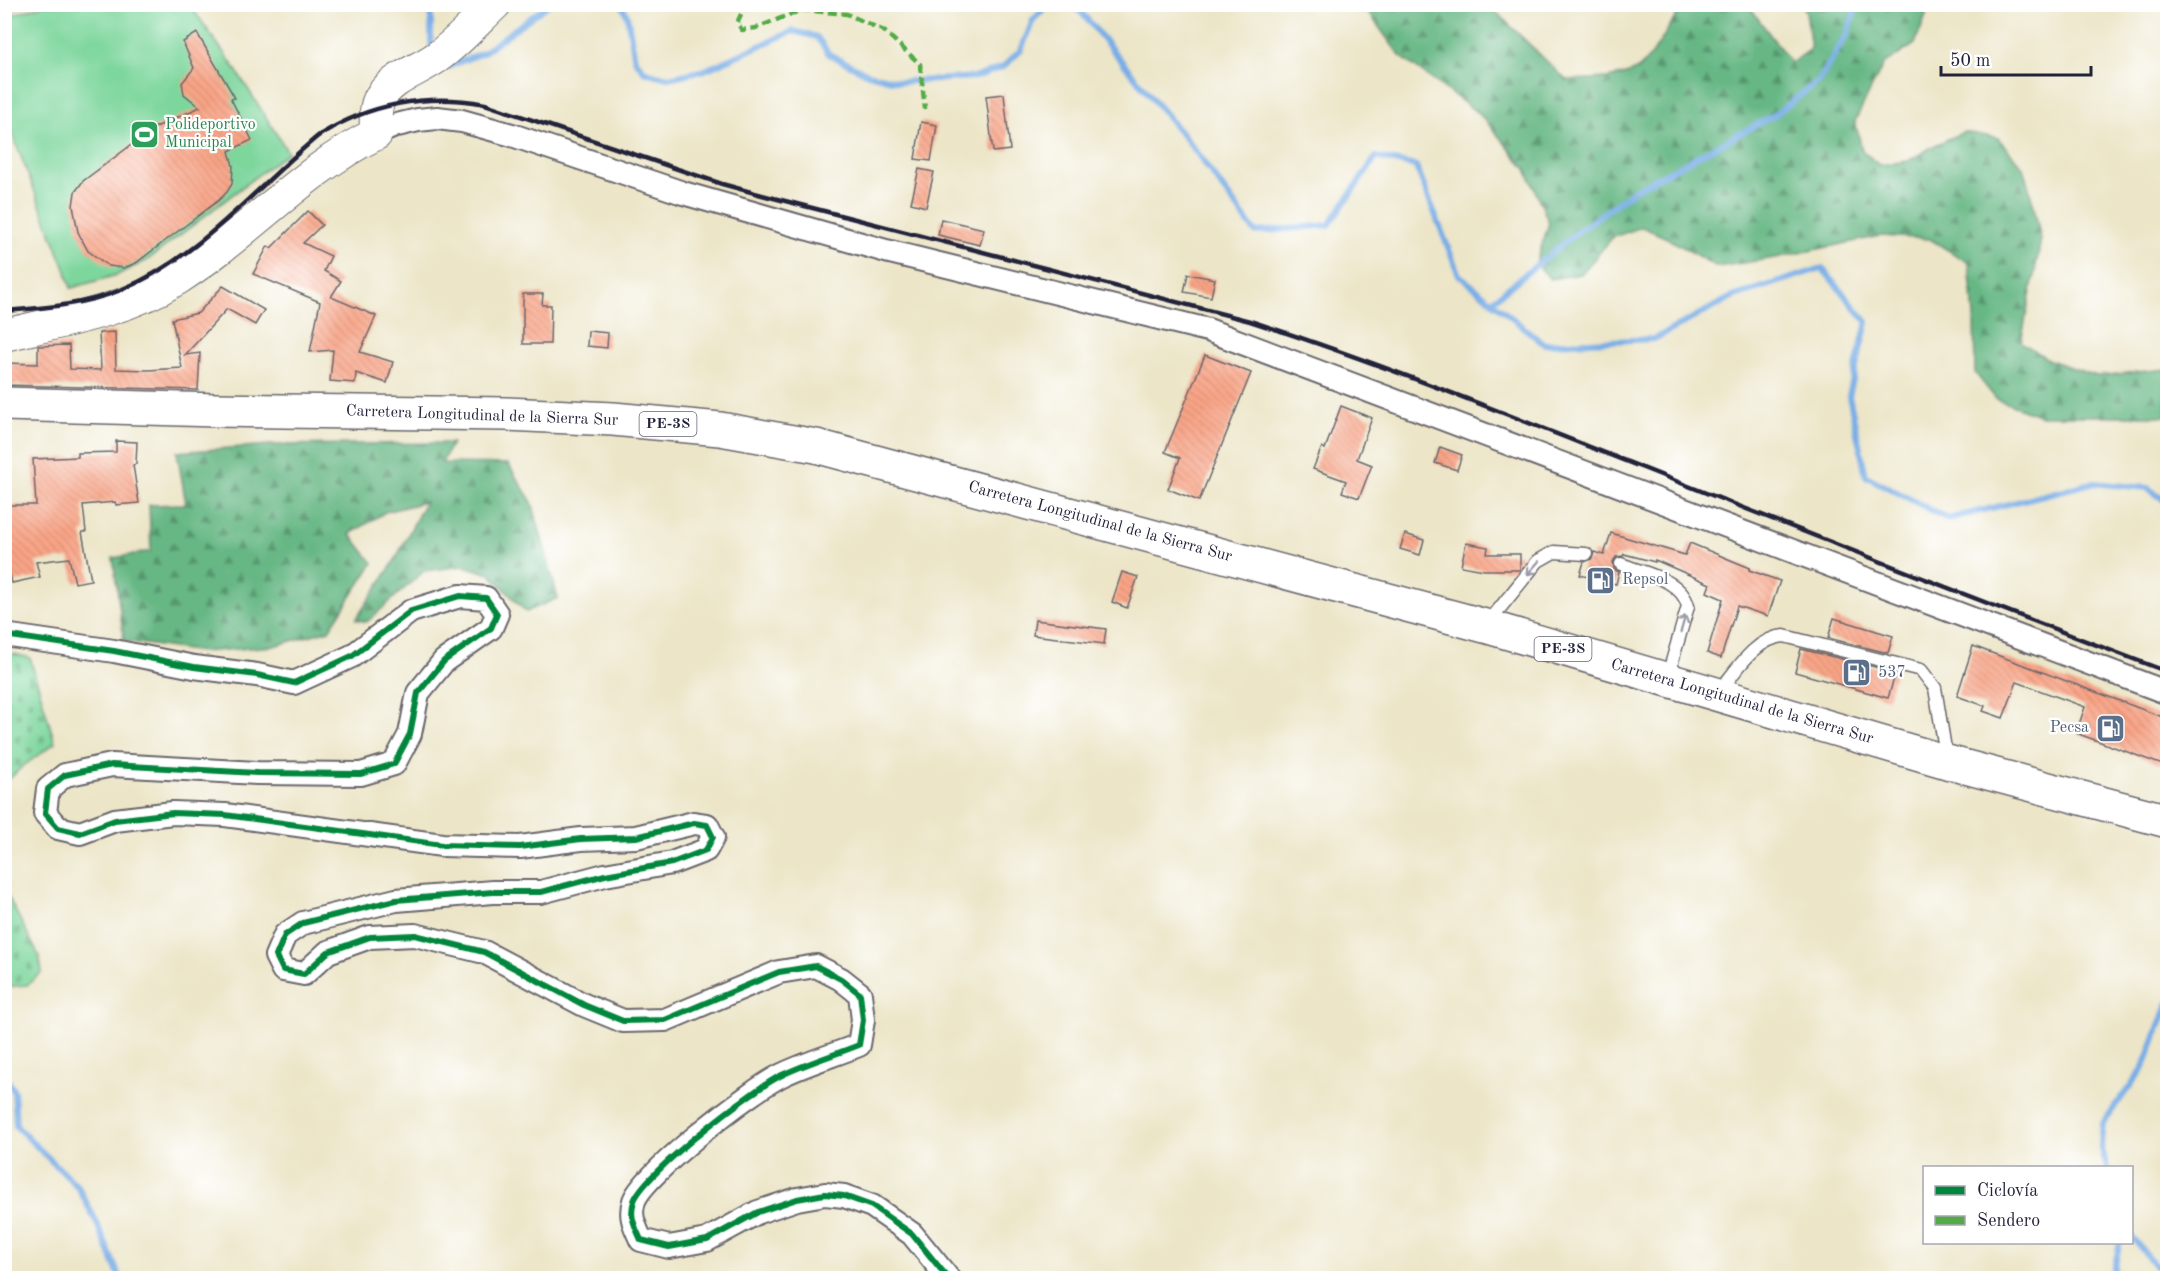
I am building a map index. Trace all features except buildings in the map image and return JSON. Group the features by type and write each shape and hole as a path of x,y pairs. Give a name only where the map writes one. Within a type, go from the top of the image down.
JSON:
{"highway":[{"name":"Carretera Longitudinal de la Sierra Sur","path":"4,404 506,414 613,419 720,429 816,446 1485,626 1947,762 2168,821"}],"street":[{"path":"376,134 378,100 385,90 395,81 434,60 495,4"},
{"path":"4,335 93,314 152,293 200,263 338,156 376,134 397,125 418,120 437,118 462,121 512,135 683,193 886,251 1208,330 2168,693"},
{"path":"4,635 114,651 294,683 352,656 411,611 459,596 486,598 497,614 491,628 444,661 418,693 410,734 394,764 362,774 112,765 65,775 48,789 45,813 58,828 80,833 116,820 183,813 225,815 442,845 520,847 581,839 636,837 694,823 707,825 713,837 706,850 672,863 605,875 541,892 493,892 396,900 303,924 285,935 276,956 283,970 304,974 328,952 370,937 415,935 483,952 584,1005 623,1020 664,1020 779,972 816,966 841,979 860,994 863,1020 859,1045 781,1076 716,1120 655,1174 634,1199 631,1218 641,1240 669,1247 707,1240 758,1212 797,1199 825,1194 844,1196 872,1206 912,1234 948,1278"}],"lane":[{"path":"1485,626 1538,561 1554,552 1586,554"},
{"path":"1621,564 1677,586 1686,596 1688,606 1667,680"},
{"path":"1716,695 1754,651 1774,636 1784,636 1921,670 1935,688 1947,762"}],"green space":[{"path":"1372,4 1490,6 1566,80 1611,77 1636,70 1655,50 1683,5 1748,5 1791,63 1811,49 1803,5 1930,5 1915,44 1883,65 1855,121 1862,150 1879,165 1908,161 1964,132 1998,138 2023,167 2041,240 2021,342 2049,360 2097,376 2167,369 2167,416 2040,416 1996,399 1975,373 1974,316 1969,263 1930,239 1881,236 1775,258 1717,267 1667,238 1642,227 1613,237 1581,274 1550,279 1536,263 1549,223 1526,169 1479,114 1400,56 1368,12"},
{"name":"Polideportivo Municipal","path":"45,5 190,5 234,67 288,152 146,261 117,275 71,288 5,116 4,17"},
{"path":"452,443 442,463 508,464 532,502 558,598 526,612 490,574 464,566 424,571 367,622 356,619 395,560 425,502 385,512 350,534 373,563 329,630 274,646 202,652 124,641 113,558 151,551 149,505 186,504 177,452 270,445"},
{"path":"5,652 30,658 55,743 22,767 5,783"},
{"path":"4,889 39,956 42,972 27,985 5,987"}],"waterway":[{"path":"4,10 21,4"},
{"path":"431,4 431,49"},
{"path":"445,68 484,52 549,4"},
{"path":"621,4 627,15 635,60 645,72 668,78 705,70 793,31 817,37 829,54 868,74 900,82 976,77 1003,67 1021,50 1033,20 1049,4"},
{"path":"1069,4 1081,12 1191,145 1255,232 1329,225 1376,157 1416,166 1459,275 1544,344 1654,339 1732,297 1822,268 1867,322 1849,396 1866,476 1948,519 2092,483 2148,488 2168,503"},
{"path":"1492,301 1580,230 1636,189 1773,116 1819,81 1846,36 1858,4"},
{"path":"2106,1166 2101,1145 2103,1123 2144,1067 2168,1004"},
{"path":"4,1074 14,1091 16,1126 78,1187 96,1221 120,1278"},
{"path":"2133,1238 2156,1267 2168,1274"},
{"path":"2112,1278 2120,1244"}],"railway":[{"path":"4,311 49,307 93,299 121,290 149,276 176,260 201,241 318,136 357,116 377,109 419,101 441,100 485,104 722,184 1250,321 1448,392 2168,672"}],"marked path":[{"path":"750,4 742,12 737,23 742,30 756,28 802,10 847,14 884,31 920,64 925,109"}],"cycle path":[{"path":"4,635 114,651 294,683 352,656 411,611 460,596 486,598 497,614 491,628 444,661 418,693 410,734 394,764 361,774 257,773 112,765 65,775 48,789 45,813 58,828 80,833 115,820 173,813 225,815 442,845 520,847 581,839 636,837 694,823 707,825 713,837 706,850 672,863 605,875 541,892 493,892 396,900 303,923 285,935 276,956 283,970 304,974 328,952 370,937 415,935 484,952 584,1005 623,1021 665,1020 779,972 816,966 841,979 860,994 863,1020 859,1045 782,1075 768,1083 725,1113 677,1153 642,1188 634,1201 632,1217 641,1240 669,1247 707,1240 758,1212 797,1199 825,1194 844,1196 872,1206 912,1234 948,1278"}],"place":[{"name":"Polideportivo Municipal","path":"144,134"},
{"name":"Repsol","path":"1601,580"},
{"name":"537","path":"1857,673"},
{"name":"Pecsa","path":"2110,728"}]}
